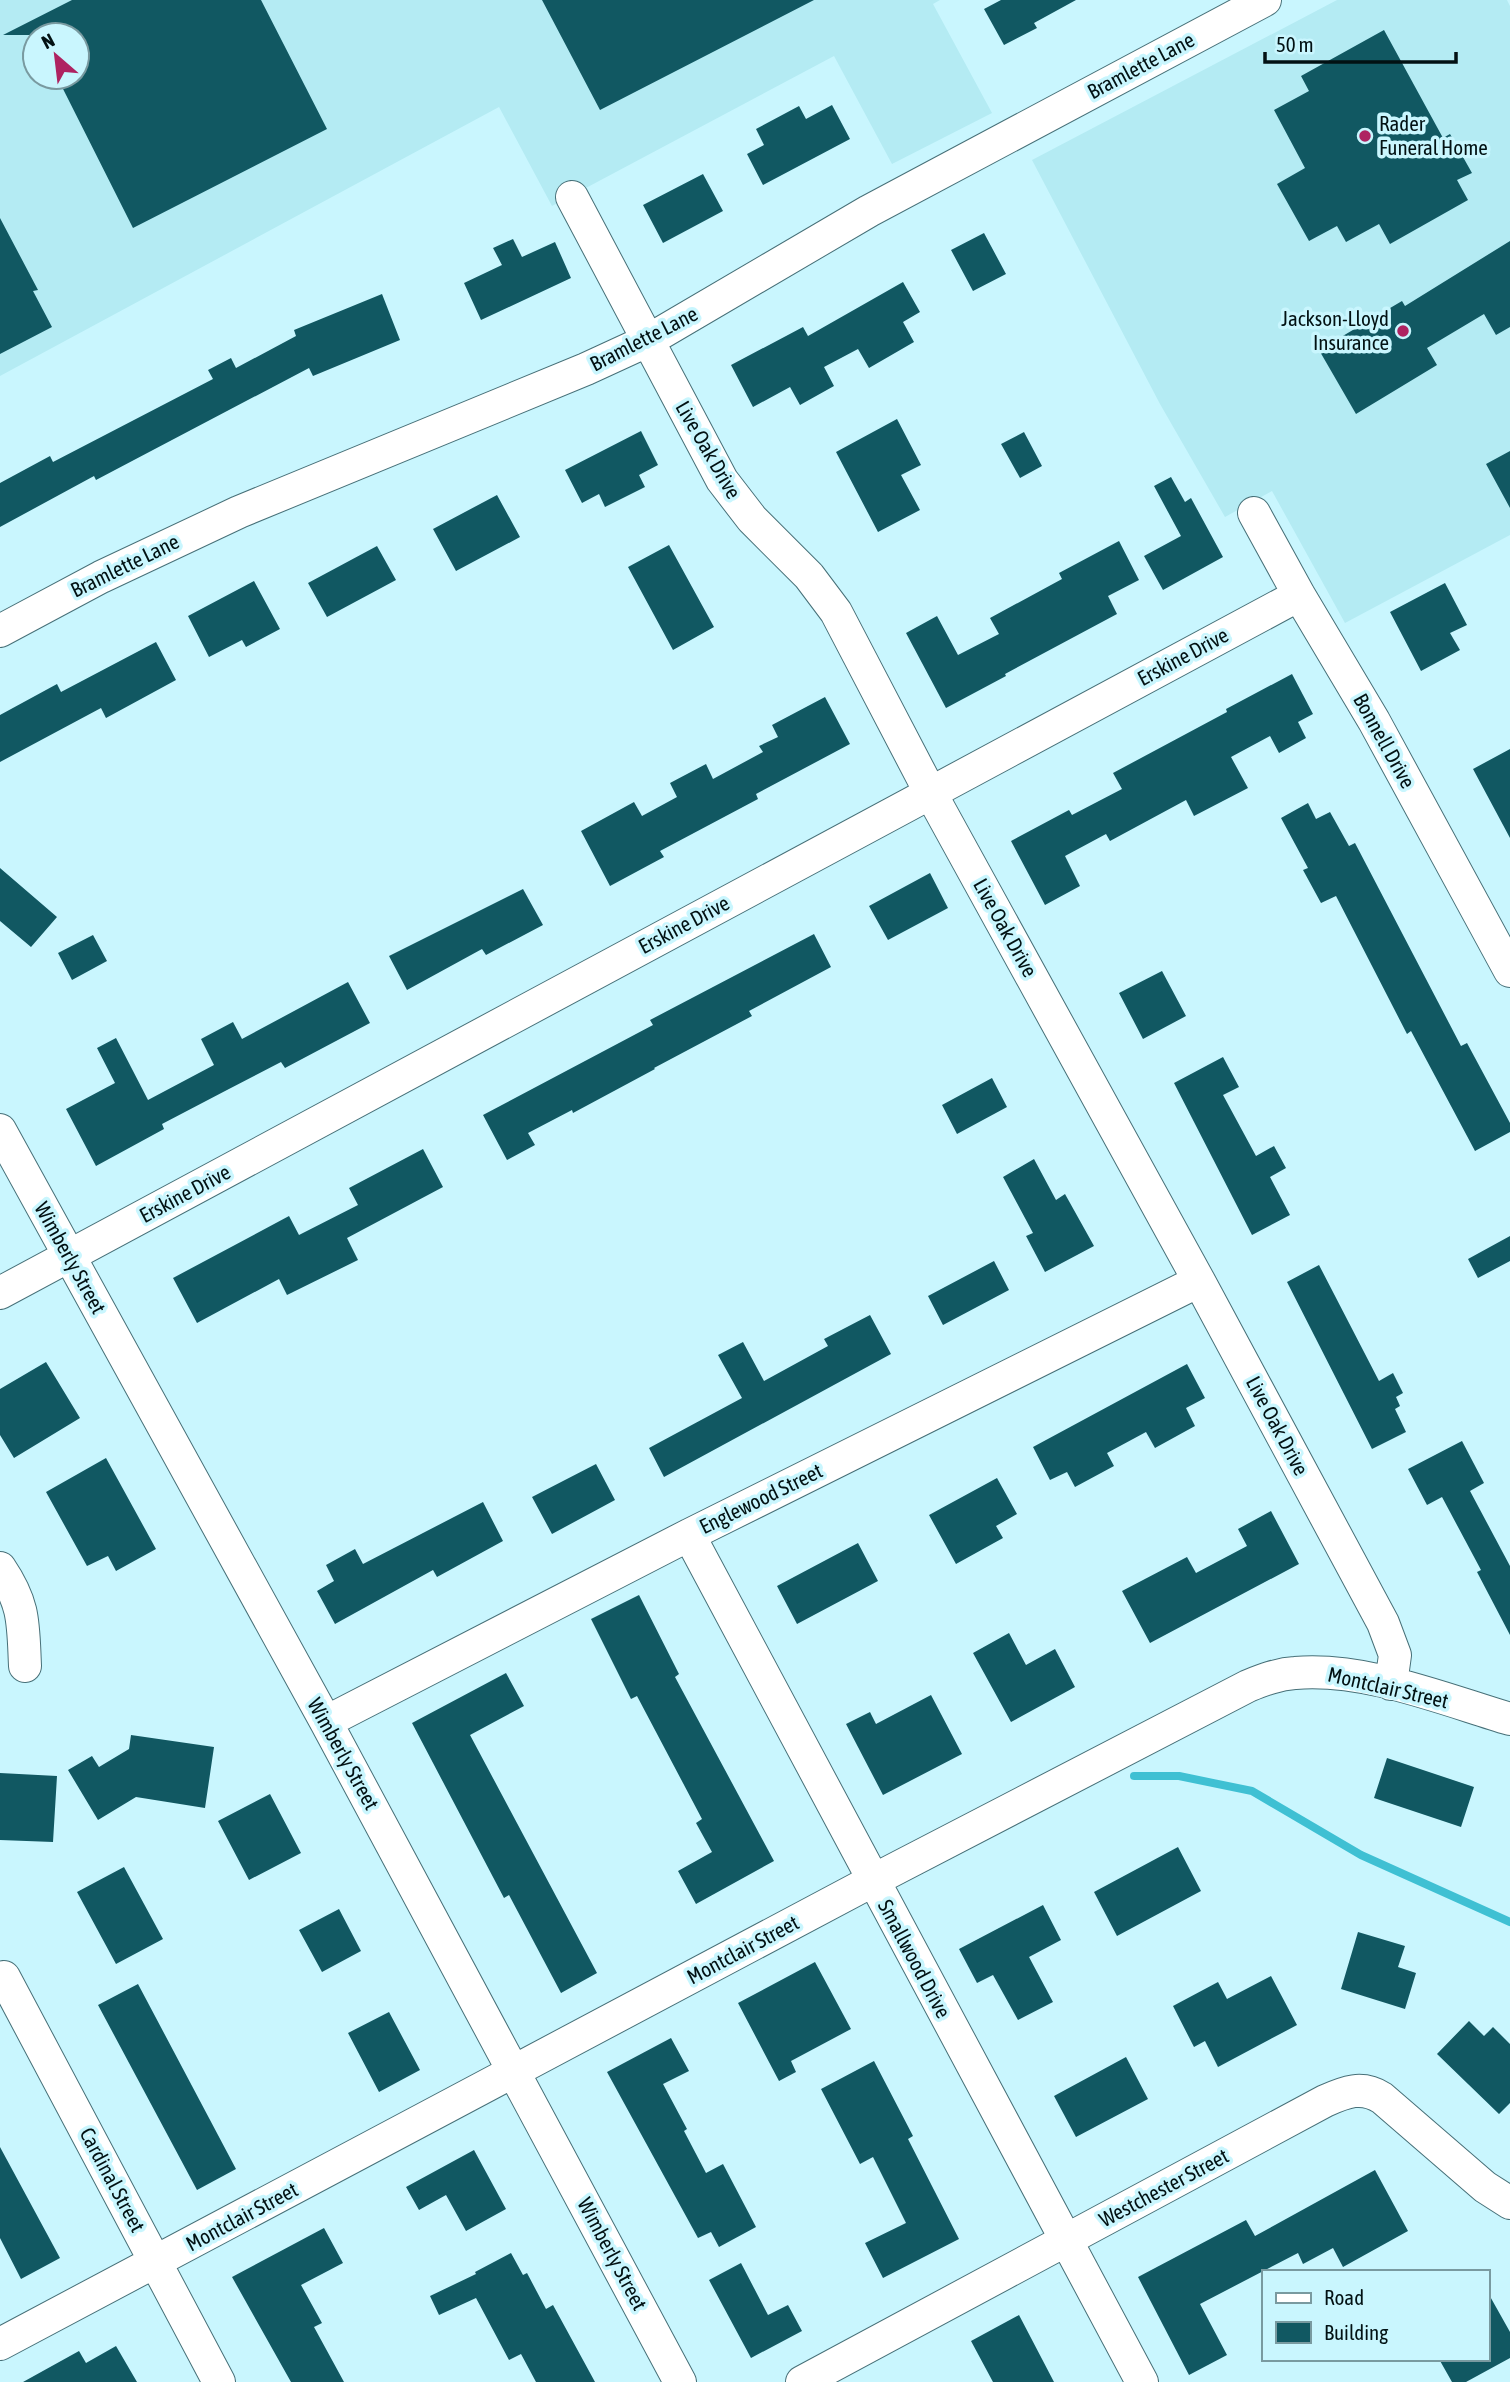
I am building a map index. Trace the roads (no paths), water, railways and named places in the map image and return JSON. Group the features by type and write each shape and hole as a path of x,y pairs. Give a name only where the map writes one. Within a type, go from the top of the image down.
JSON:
{"street":[{"name":"Bramlette Lane","path":"0,631 101,577 239,512 548,385 649,340 869,211 1265,0"},
{"name":"Live Oak Drive","path":"572,197 728,489 752,519 809,576 836,612 930,792 1199,1281 1383,1623 1395,1655 1391,1684"},
{"name":"Bonnell Drive","path":"1255,513 1299,595 1374,721 1510,971"},
{"name":"Erskine Drive","path":"0,1293 1299,595"},
{"name":"Wimberly Street","path":"0,1130 326,1722 680,2382"},
{"name":"Englewood Street","path":"326,1722 689,1535 1199,1281"},
{"name":"Smallwood Drive","path":"689,1535 1142,2382"},
{"path":"0,1568 21,1607 25,1667"},
{"name":"Montclair Street","path":"0,2344 872,1881 1194,1712 1255,1683 1276,1676 1305,1672 1347,1675 1391,1684 1510,1719"},
{"name":"Cardinal Street","path":"4,1977 219,2382"},
{"name":"Westchester Street","path":"802,2382 1344,2093 1361,2090 1375,2093 1485,2187 1510,2203"}],"waterway":[{"path":"1134,1776 1179,1776 1252,1791 1361,1855 1510,1922"}],"place":[{"name":"Rader Funeral Home","path":"1365,136"},
{"name":"Jackson-Lloyd Insurance","path":"1403,331"}]}
